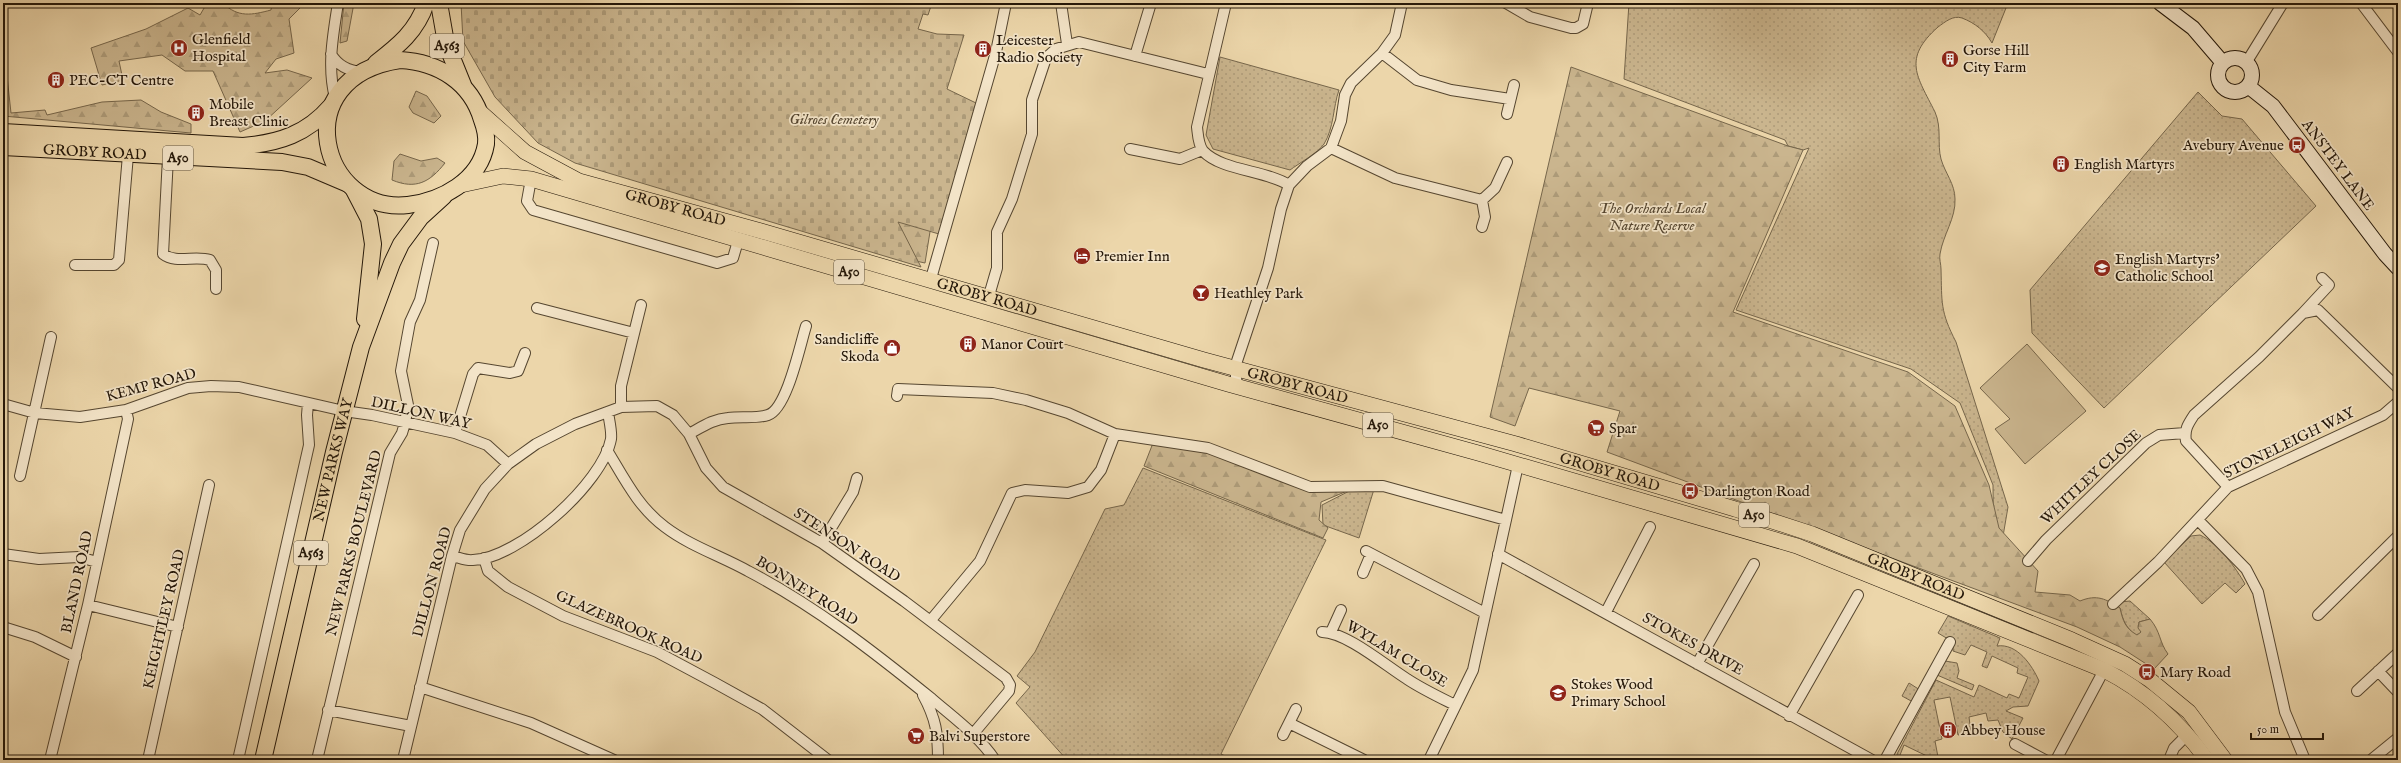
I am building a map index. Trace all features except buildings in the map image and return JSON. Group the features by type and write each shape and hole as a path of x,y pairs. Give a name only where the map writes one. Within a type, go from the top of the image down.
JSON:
{"highway":[{"name":"A563","path":"367,69 403,42 422,16 426,3"},
{"name":"A563","path":"440,3 446,43 463,85"},
{"name":"A50","path":"400,60 416,61 435,66 463,85 479,111 485,127 486,143 481,158 461,185 444,196 424,202 399,205 370,199 351,187 338,170 328,144 328,119 333,102 345,85 367,69 400,60"},
{"name":"GROBY ROAD","path":"3,132 243,146 271,144 296,135 320,119 333,102"},
{"name":"GROBY ROAD","path":"3,147 286,163 328,174 351,187"},
{"name":"NEW PARKS WAY","path":"351,187 369,219 373,244 361,347"},
{"name":"NEW PARKS WAY","path":"263,760 344,411 361,347 392,263 401,244 421,217 444,196"}],"main road":[{"path":"2160,3 2192,28 2223,63"},
{"path":"2234,58 2246,63 2250,69 2251,78 2248,86 2243,90 2234,92 2223,88 2218,75 2223,63 2234,58"},
{"name":"ANSTEY LANE","path":"2248,86 2273,106 2376,243 2398,268"},
{"name":"GROBY ROAD","path":"479,111 525,152 579,180 776,235 988,299 1516,444 1736,509 1812,534 2072,640 2125,664 2150,680 2189,712 2225,760"},
{"name":"GROBY ROAD","path":"461,185 503,176 531,179 738,241 968,306 1236,386 1518,465 1797,546 2104,670 2146,696 2188,734 2207,760"}],"street":[{"path":"333,102 330,75 331,54 338,3"},
{"path":"930,282 996,52 1006,3"},
{"path":"1061,3 1067,44"},
{"path":"1135,56 1150,3"},
{"path":"1226,3 1208,74 1197,127 1198,141 1202,150 1211,158 1222,163 1277,178 1289,185"},
{"path":"1236,386 1234,367 1268,268 1281,209 1289,185 1307,166 1331,148 1341,121 1345,95 1351,83 1382,53 1395,35 1402,3"},
{"path":"1506,3 1530,17 1576,28 1583,24 1588,3"},
{"path":"2246,63 2282,3"},
{"path":"2362,3 2398,52"},
{"path":"988,299 997,268 998,232 1012,199 1032,134 1032,100 1046,58 1056,48 1079,42 1208,74"},
{"path":"1382,53 1417,80 1451,90 1510,99"},
{"path":"331,54 337,64 355,71 367,69"},
{"path":"1507,114 1514,85"},
{"path":"1331,148 1395,178 1482,200"},
{"path":"1130,149 1180,159 1202,150"},
{"path":"75,265 107,266 114,265 119,260 128,155"},
{"path":"168,157 162,254 168,259 203,258 210,260 216,270 216,289"},
{"path":"1482,200 1495,188 1507,162"},
{"name":"GROBY ROAD","path":"531,179 527,201 533,210 717,263 733,258 738,241"},
{"path":"1482,200 1485,217 1482,228"},
{"name":"NEW PARKS BOULEVARD","path":"317,760 390,453 402,433 405,423 408,405 401,371 410,322 420,300 433,243"},
{"path":"2228,487 2192,449 2186,441 2185,432 2194,415 2259,357 2329,285 2322,278"},
{"path":"621,407 621,386 641,305"},
{"path":"537,308 634,334"},
{"path":"2303,312 2318,310 2398,388"},
{"path":"689,434 720,419 761,416 770,414 776,410 785,394 806,326"},
{"path":"20,476 51,338"},
{"path":"455,433 473,374 478,368 510,373 518,371 525,353"},
{"name":"KEMP ROAD","path":"3,404 35,413 80,417 126,410 188,388 211,386 239,387 344,411"},
{"path":"897,396 898,389 993,393 1026,400 1068,413 1115,434 1208,448 1310,487 1383,486 1506,520"},
{"name":"STONELEIGH WAY","path":"2113,604 2198,520 2228,487 2383,415 2398,402"},
{"path":"238,760 307,453 308,403"},
{"name":"STENSON ROAD","path":"621,407 657,406 673,415 689,434 706,468 723,487 822,543 931,620 1009,681 1009,691 973,734"},
{"name":"DILLON ROAD","path":"403,760 452,556 460,530 484,488 508,464 536,444 575,424 621,407"},
{"name":"BLAND ROAD","path":"50,760 88,605 128,420 126,410"},
{"name":"DILLON WAY","path":"344,411 455,433 486,445 508,464"},
{"path":"452,556 472,560 484,558 521,543 549,522 587,482 604,461 611,438 608,412"},
{"name":"WHITLEY CLOSE","path":"2028,561 2051,534 2146,443 2159,435 2185,432"},
{"path":"931,620 980,560 1012,493 1025,490 1068,493 1088,487 1101,470 1115,434"},
{"name":"BONNEY ROAD","path":"607,450 633,494 665,527 695,545 748,571 795,597 892,666 973,734 995,760"},
{"path":"1429,760 1472,670 1518,465"},
{"path":"822,543 853,492 857,478"},
{"name":"KEIGHTLEY ROAD","path":"148,760 209,485"},
{"path":"2198,520 2246,569 2258,592 2285,712 2305,760"},
{"path":"1606,612 1650,527"},
{"path":"2318,615 2398,536"},
{"path":"1363,573 1369,553 1486,613"},
{"path":"3,554 39,559 79,557 97,562"},
{"name":"STOKES DRIVE","path":"1498,554 1606,612 1789,716 1872,760"},
{"name":"GLAZEBROOK ROAD","path":"484,558 488,571 508,587 563,616 656,652 716,683 762,709 828,760"},
{"path":"1698,664 1754,564"},
{"path":"1789,716 1858,595"},
{"path":"88,605 178,626"},
{"name":"WYLAM CLOSE","path":"1341,610 1327,632 1372,655 1408,680 1455,705"},
{"path":"3,627 35,637 76,657"},
{"path":"1885,760 1950,642"},
{"path":"2357,691 2398,653"},
{"path":"2056,760 2104,670"},
{"path":"2378,671 2398,692"},
{"path":"420,687 531,723 614,760"},
{"path":"919,689 934,715 938,735 938,760"},
{"path":"1283,735 1296,709"},
{"path":"328,710 411,726"},
{"path":"1289,722 1364,760"},
{"path":"2169,760 2174,748 2188,734"},
{"path":"2371,760 2398,738"},
{"path":"2015,744 2045,760"}],"green space":[{"path":"207,3 223,3 234,11 251,14 271,10 272,3 305,3 289,19 294,53 276,59 265,73 287,70 312,78 265,121 240,132 213,71 185,71 162,55 119,61 123,80 102,85 91,48 146,29 188,8 200,15"},
{"path":"344,3 354,3 347,41 340,43"},
{"name":"Gilroes Cemetery","path":"461,3 932,3 928,15 923,14 918,29 937,34 964,35 947,89 976,103 939,234 898,222 921,267 575,163 538,143 495,97 463,41"},
{"path":"1629,3 2008,3 1992,43 1983,31 1971,22 1955,17 1938,27 1927,38 1916,58 1916,68 1919,78 1937,118 1941,159 1952,183 1955,194 1954,213 1940,256 1944,314 1956,342 2008,507 1994,589 1993,485 1960,403 1911,369 1736,310 1809,148 1803,150 1788,146 1785,140 1624,79"},
{"path":"1220,57 1339,90 1332,124 1324,144 1313,154 1290,170 1213,149 1206,135"},
{"name":"The Orchards Local Nature Reserve","path":"1571,67 1788,146 1803,150 1733,312 1908,372 1955,406 1989,485 1999,528 2038,571 2035,592 2070,595 2080,601 2091,598 2101,598 2106,600 2120,608 2125,624 2137,635 2141,632 2138,628 2139,622 2150,619 2154,624 2168,654 2154,669 2120,647 2077,627 1607,452 1620,411 1529,388 1515,426 1490,417"},
{"path":"3,76 7,76 11,113 45,110 47,115 102,102 141,100 161,112 191,124 191,133 3,116"},
{"path":"416,91 427,96 441,116 434,123 413,113 409,107"},
{"path":"2198,92 2222,116 2242,119 2316,206 2104,408 2032,333 2030,290"},
{"path":"845,137 933,213 925,263 902,258"},
{"path":"400,154 421,161 437,158 445,163 434,175 422,182 415,184 401,183 392,180 394,161"},
{"path":"2027,344 2086,411 2025,464 1995,429 2010,419 1980,388"},
{"path":"1153,443 1196,446 1308,486 1359,486 1321,502 1319,520 1328,528 1323,538 1144,466"},
{"path":"1143,468 1326,540 1221,754 1233,760 1067,760 1016,703 1030,687 1017,676 1035,652 1105,509 1124,505"},
{"path":"1359,486 1375,486 1359,538 1323,525 1322,505"},
{"path":"2200,535 2220,550 2232,564 2245,584 2236,593 2225,583 2202,604 2164,562 2191,536"},
{"path":"2130,601 2150,619 2139,622 2141,632 2137,636 2128,627 2120,608 2117,606 2120,602"},
{"path":"1948,616 2000,638 1997,646 2011,648 2023,656 2039,681 2028,706 2013,707 2006,711 2023,718 2012,739 2003,732 1998,720 1988,721 1986,713 1969,717 1971,733 1958,735 1950,697 1934,700 1942,739 1935,741 1938,757 1931,758 1904,745 1898,760 1897,754 1936,680 1974,697 1979,685 2007,698 2009,694 2019,698 2028,677 2017,673 2018,668 1992,656 1987,668 1982,666 1987,652 1971,645 1965,655 1953,651 1953,642 1938,633"},
{"path":"1945,661 1957,663 1959,671 1957,678 1974,685 1972,690 1937,675"},
{"path":"1909,683 1920,690 1913,702 1902,696"}],"place":[{"name":"Glenfield Hospital","path":"179,48"},
{"name":"Leicester Radio Society","path":"983,49"},
{"name":"Gorse Hill City Farm","path":"1950,59"},
{"name":"PEC-CT Centre","path":"56,80"},
{"name":"Mobile Breast Clinic","path":"196,113"},
{"name":"Avebury Avenue","path":"2297,145"},
{"name":"English Martyrs","path":"2061,164"},
{"name":"Premier Inn","path":"1082,256"},
{"name":"English Martyrs' Catholic School","path":"2102,268"},
{"name":"Heathley Park","path":"1201,293"},
{"name":"Manor Court","path":"968,344"},
{"name":"Sandicliffe Skoda","path":"892,348"},
{"name":"Spar","path":"1596,428"},
{"name":"Darlington Road","path":"1690,491"},
{"name":"Mary Road","path":"2147,672"},
{"name":"Stokes Wood Primary School","path":"1558,693"},
{"name":"Abbey House","path":"1948,730"},
{"name":"Balvi Superstore","path":"916,736"}]}
